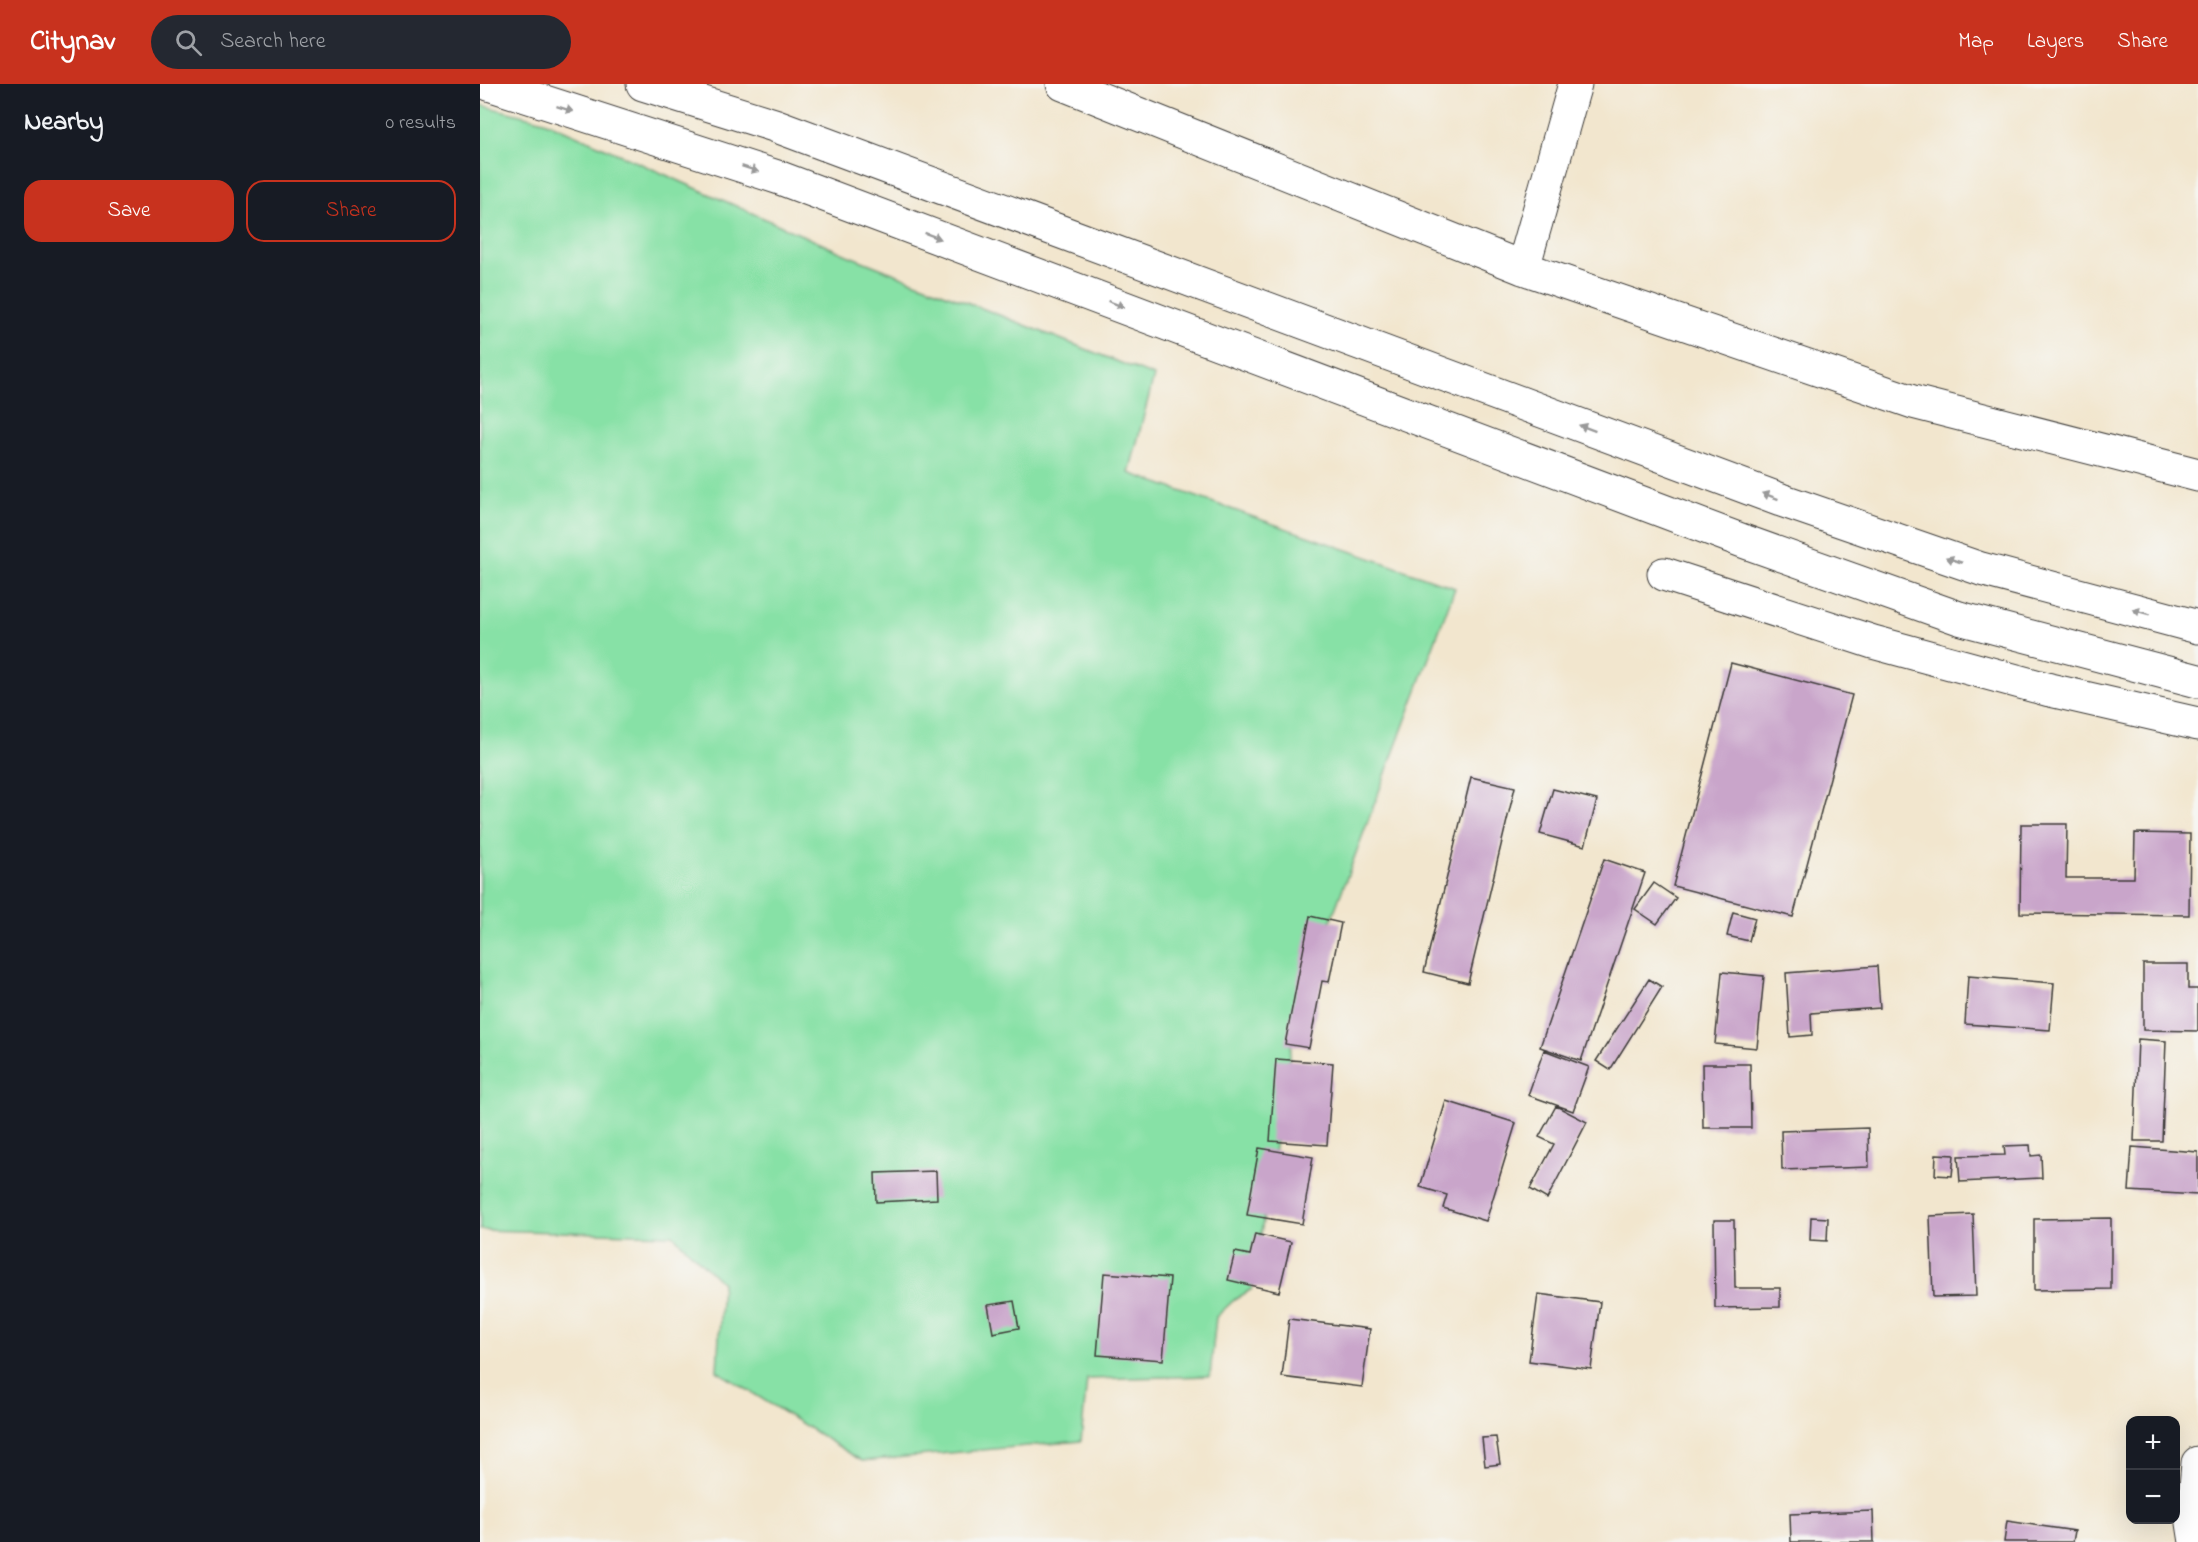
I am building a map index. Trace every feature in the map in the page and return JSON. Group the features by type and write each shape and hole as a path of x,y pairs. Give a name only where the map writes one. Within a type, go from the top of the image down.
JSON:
{"main road":[{"path":"489,84 780,178 1743,541 1959,618 2198,681"},
{"path":"643,84 774,125 1825,515 1981,569 2198,627"},
{"path":"1063,84 1523,268 1913,402 2198,475"},
{"path":"1523,268 1575,84"},
{"path":"1664,574 1872,642 2050,690 2198,724"},
{"path":"2196,1542 2193,1523 2198,1463"}],"green space":[{"path":"480,105 544,121 847,255 1154,376 1129,473 1455,588 1325,936 1310,930 1252,1289 1234,1300 1216,1317 1210,1376 1087,1379 1081,1441 862,1461 717,1371 722,1283 673,1235 480,1230"}],"building":[{"path":"1731,663 1852,695 1793,917 1673,886"},
{"path":"1471,777 1515,787 1468,983 1424,972"},
{"path":"1553,789 1597,800 1585,846 1540,834"},
{"path":"2021,824 2067,824 2066,878 2134,878 2135,833 2190,834 2189,915 2020,913"},
{"path":"1604,859 1645,873 1581,1061 1540,1047"},
{"path":"1654,883 1676,898 1657,924 1635,909"},
{"path":"1733,912 1755,918 1749,941 1727,936"},
{"path":"1310,916 1341,923 1329,982 1322,981 1309,1048 1285,1044"},
{"path":"2143,964 2188,964 2188,989 2198,989 2198,1031 2143,1030"},
{"path":"1877,966 1880,1008 1811,1013 1812,1035 1790,1037 1786,973"},
{"path":"1722,972 1764,976 1757,1048 1715,1044"},
{"path":"1968,976 2054,983 2050,1030 1965,1024"},
{"path":"1649,979 1662,987 1610,1070 1596,1061"},
{"path":"2138,1039 2166,1041 2162,1141 2134,1141"},
{"path":"1544,1050 1589,1067 1573,1111 1528,1095"},
{"path":"1276,1059 1333,1063 1327,1145 1270,1141"},
{"path":"1702,1064 1750,1064 1751,1128 1703,1128"},
{"path":"1446,1101 1516,1123 1486,1221 1443,1208 1447,1195 1420,1187"},
{"path":"1556,1106 1587,1122 1547,1199 1530,1189 1554,1144 1539,1137"},
{"path":"1868,1128 1869,1167 1782,1170 1781,1131"},
{"path":"2030,1145 2031,1156 2041,1155 2042,1178 1960,1182 1958,1156 2005,1155 2004,1146"},
{"path":"2132,1147 2198,1152 2198,1195 2129,1191"},
{"path":"1259,1148 1313,1157 1302,1224 1247,1215"},
{"path":"1936,1154 1954,1155 1952,1176 1935,1175"},
{"path":"936,1171 937,1199 876,1202 875,1173"},
{"path":"1973,1214 1976,1296 1933,1297 1930,1216"},
{"path":"1811,1217 1828,1218 1827,1241 1810,1240"},
{"path":"2111,1218 2111,1289 2034,1290 2034,1219"},
{"path":"1714,1220 1734,1220 1735,1288 1780,1288 1780,1307 1715,1308"},
{"path":"1255,1234 1291,1242 1279,1292 1228,1280 1235,1252 1250,1255"},
{"path":"1104,1273 1170,1278 1163,1360 1097,1355"},
{"path":"1538,1294 1600,1302 1591,1369 1529,1361"},
{"path":"1014,1301 1019,1328 993,1333 988,1305"},
{"path":"1289,1319 1370,1329 1362,1387 1282,1377"},
{"path":"1496,1437 1500,1464 1485,1466 1482,1438"},
{"path":"1873,1511 1874,1542 1791,1542 1790,1514"},
{"path":"2007,1521 2075,1531 2073,1542 2004,1542"}]}
